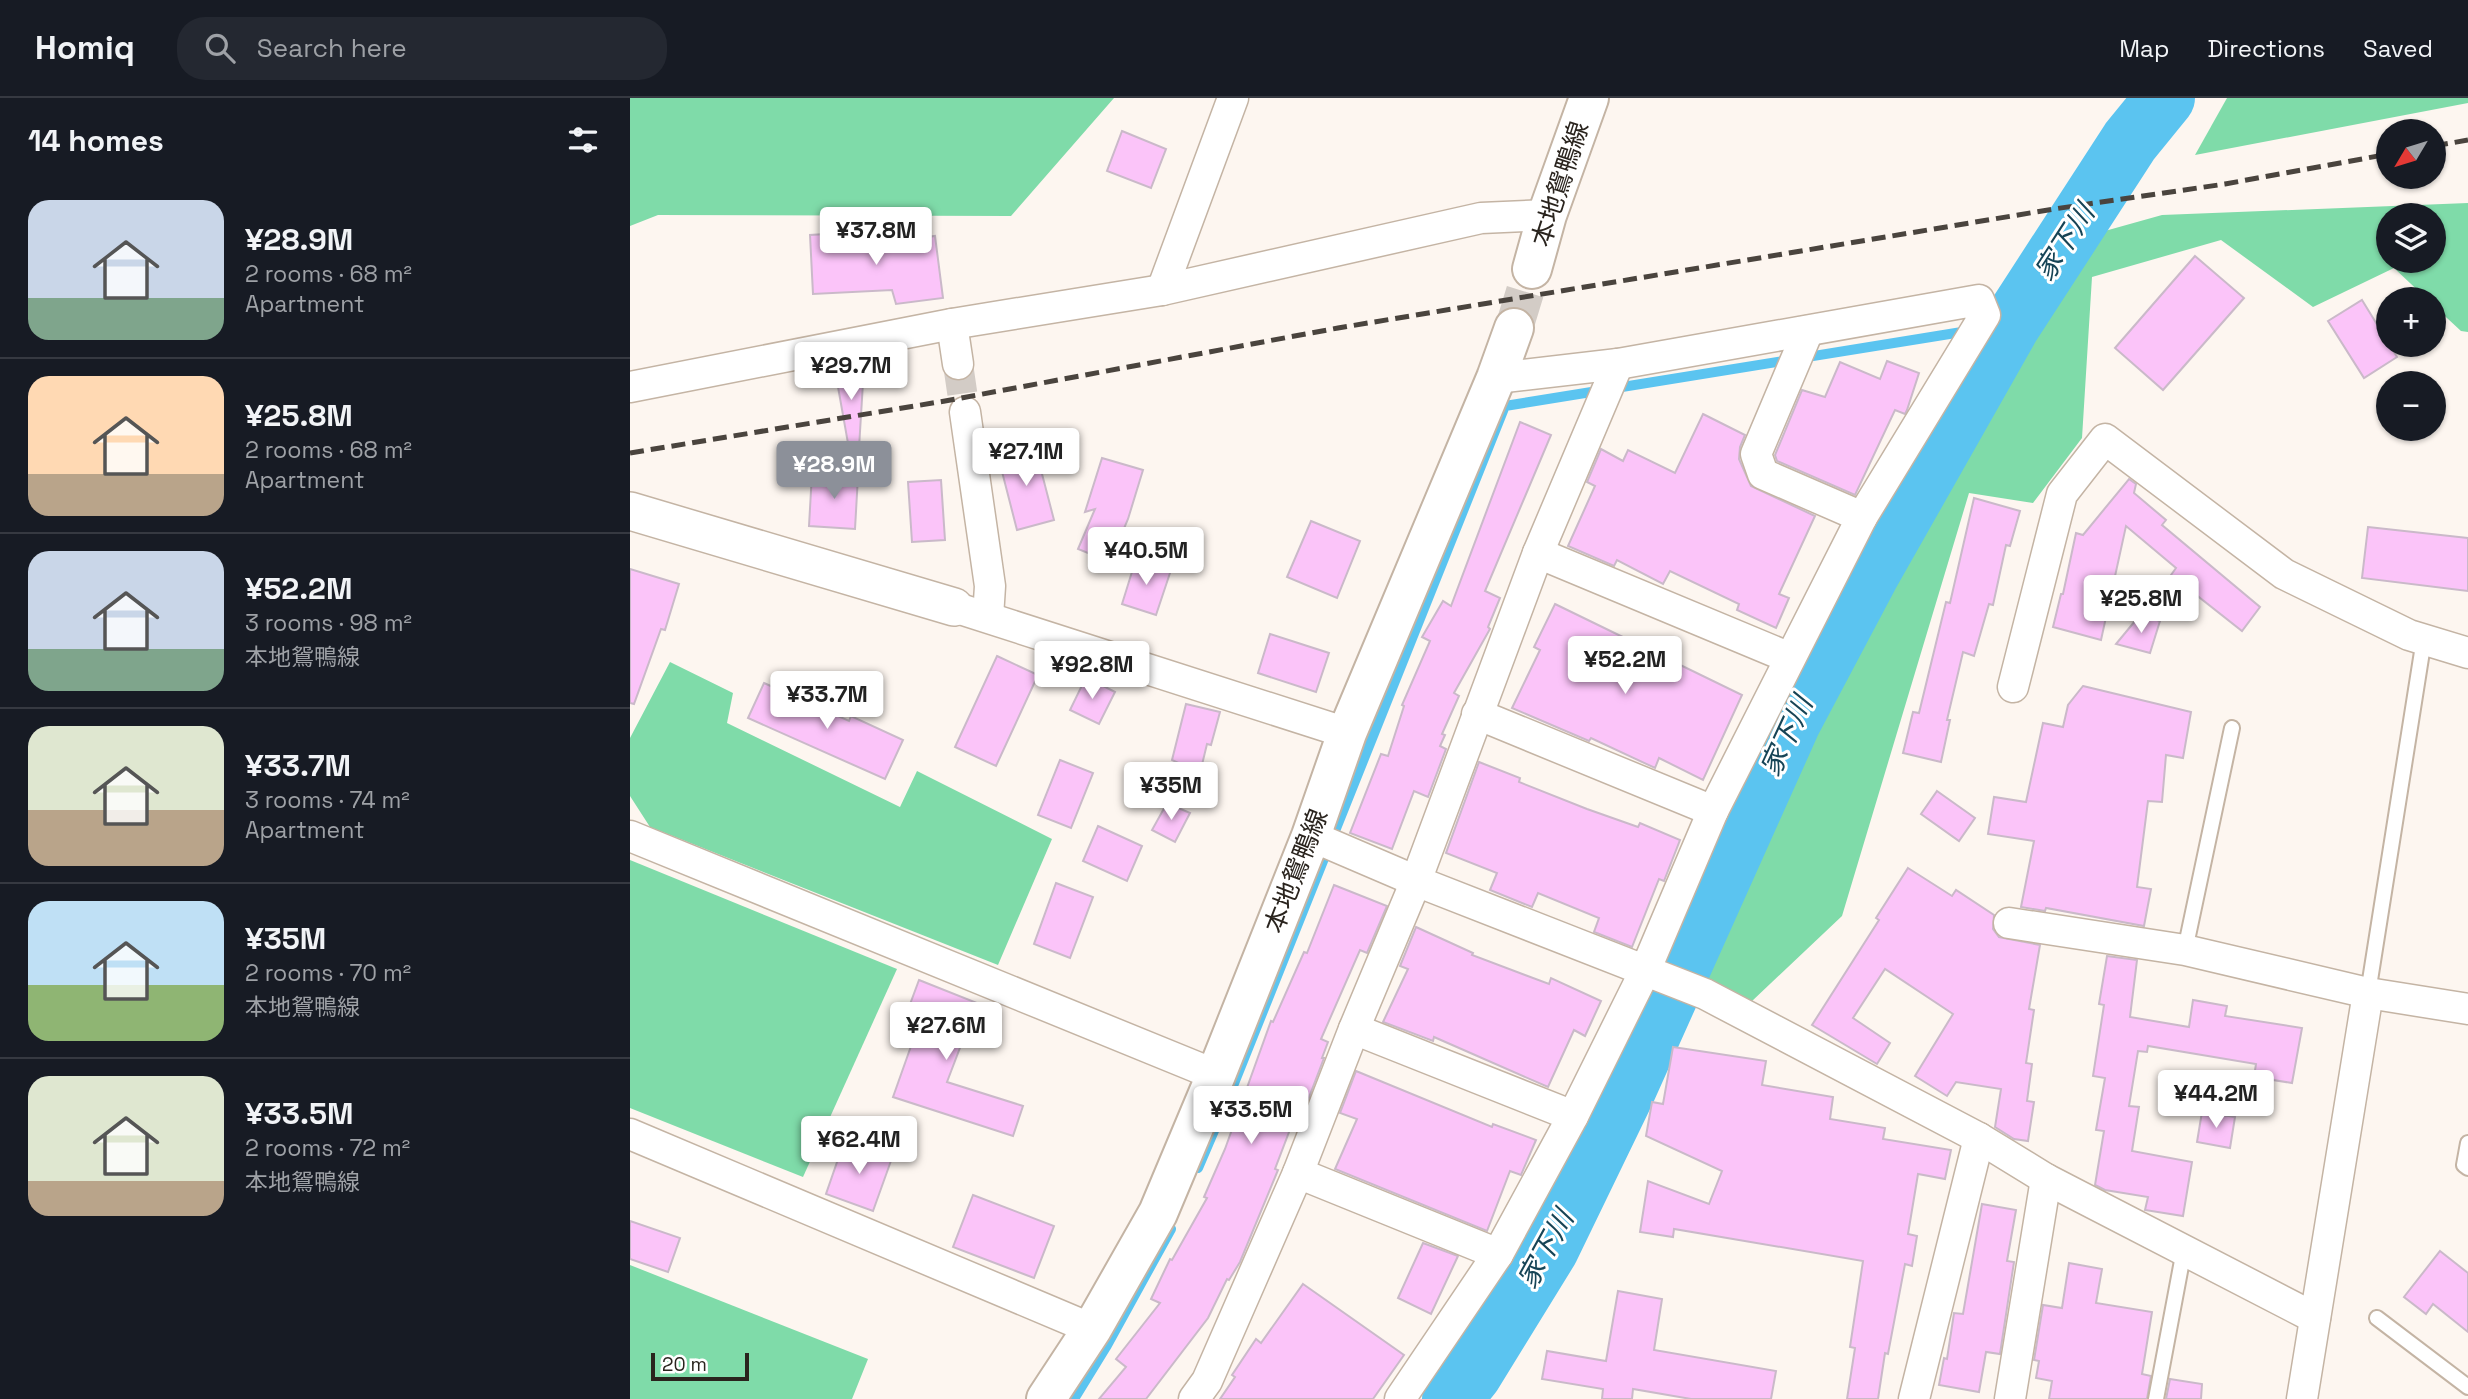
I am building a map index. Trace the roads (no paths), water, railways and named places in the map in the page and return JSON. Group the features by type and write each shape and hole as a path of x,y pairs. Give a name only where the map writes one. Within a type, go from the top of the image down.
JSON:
{"main road":[{"name":"本地鴛鴨線","path":"1532,270 1547,215 1589,98"},
{"name":"本地鴛鴨線","path":"1046,1399 1093,1329 1158,1213 1311,836 1347,733 1496,378 1514,328"}],"street":[{"path":"1162,290 1233,98"},
{"path":"630,387 952,324 1162,290 1481,218 1547,215"},
{"path":"1400,1399 1498,1254 1573,1116 1645,971 1713,811 1862,517 1985,315 1979,300 1618,364 1496,378"},
{"path":"952,324 958,364"},
{"path":"1808,331 1756,454 1762,474 1862,517"},
{"path":"1194,1399 1207,1381 1298,1174 1354,1029 1416,881 1538,553 1618,364"},
{"path":"965,412 990,586 971,612"},
{"path":"2013,687 2062,494 2105,439 2284,574 2409,635 2468,653"},
{"path":"630,511 971,612 1347,733"},
{"path":"1538,553 1790,658"},
{"path":"1477,714 1713,811"},
{"path":"630,836 1216,1075"},
{"path":"1311,836 1416,881 1705,994 1979,1138 2046,1179 2315,1318"},
{"path":"2009,922 2185,950 2368,993 2468,1009"},
{"path":"2302,1399 2368,993"},
{"path":"1354,1029 1573,1116"},
{"path":"630,1134 1093,1329"},
{"path":"1914,1399 1979,1138"},
{"path":"1298,1174 1498,1254"},
{"path":"2010,1399 2046,1179"}],"lane":[{"path":"2368,993 2424,639"},
{"path":"2185,950 2232,728"},
{"path":"2468,1143 2464,1164 2468,1168"},
{"path":"2156,1399 2184,1250"},
{"path":"2377,1318 2468,1387"}],"waterway":[{"name":"家下川","path":"1452,1399 1472,1374 1549,1249 1626,1090 1791,722 1870,573 2010,326 2130,141 2165,98"},
{"path":"1983,329 2010,326"},
{"path":"1198,1168 1505,406 1968,331"},
{"path":"1074,1399 1171,1229"}],"tunnel":[{"path":"1514,328 1532,269"},
{"path":"958,364 965,412"}],"railway":[{"path":"2446,144 2468,140"},
{"path":"630,453 945,401 1338,328 2054,209 2225,184 2376,156"}]}
